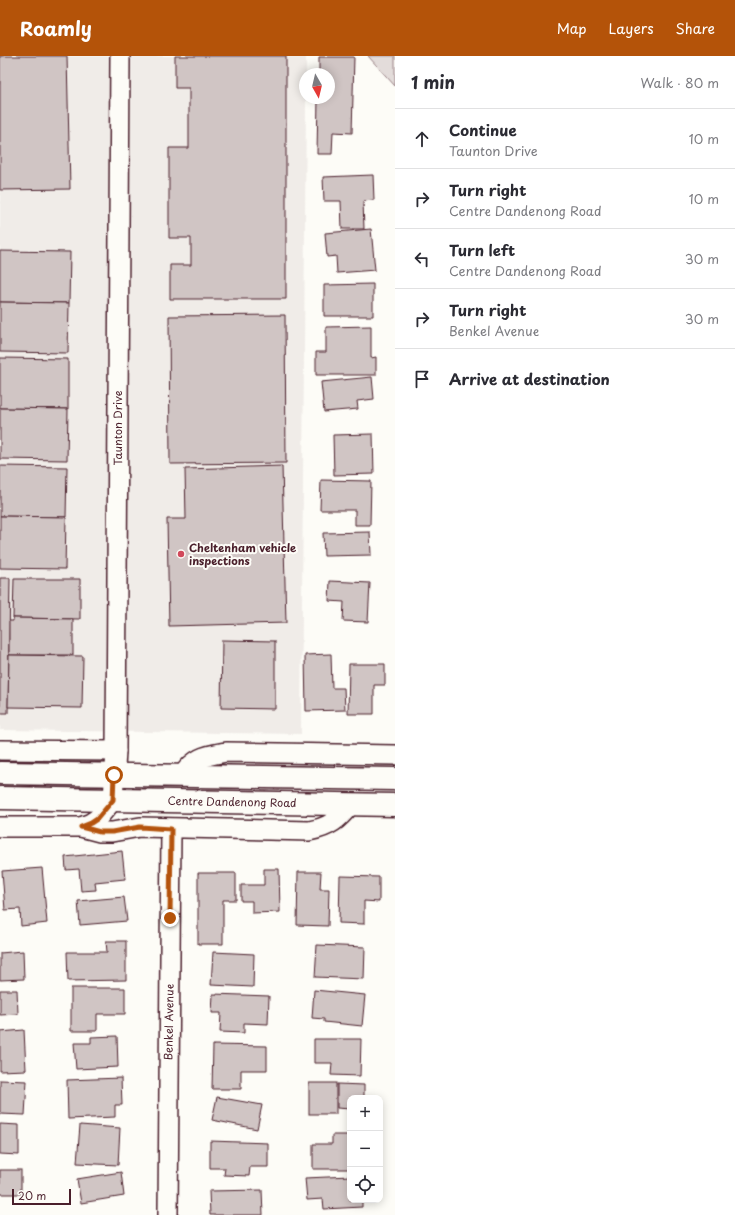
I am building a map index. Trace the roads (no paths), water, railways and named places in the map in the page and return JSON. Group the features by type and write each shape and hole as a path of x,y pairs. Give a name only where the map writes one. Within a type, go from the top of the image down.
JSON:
{"main road":[{"path":"0,773 395,779"},
{"name":"Centre Dandenong Road","path":"0,798 395,805"}],"street":[{"name":"Taunton Drive","path":"113,800 116,751 120,56"},
{"path":"0,750 116,751"},
{"path":"182,776 190,765 199,759 212,754 226,752 395,755"},
{"path":"81,827 97,819 113,800"},
{"path":"0,827 81,827 100,832 112,832 140,827 171,829 309,831 321,829 331,824 341,817 351,804"},
{"name":"Benkel Avenue","path":"168,1215 171,829"}],"place":[{"name":"Cheltenham vehicle inspections","path":"181,554"}]}
